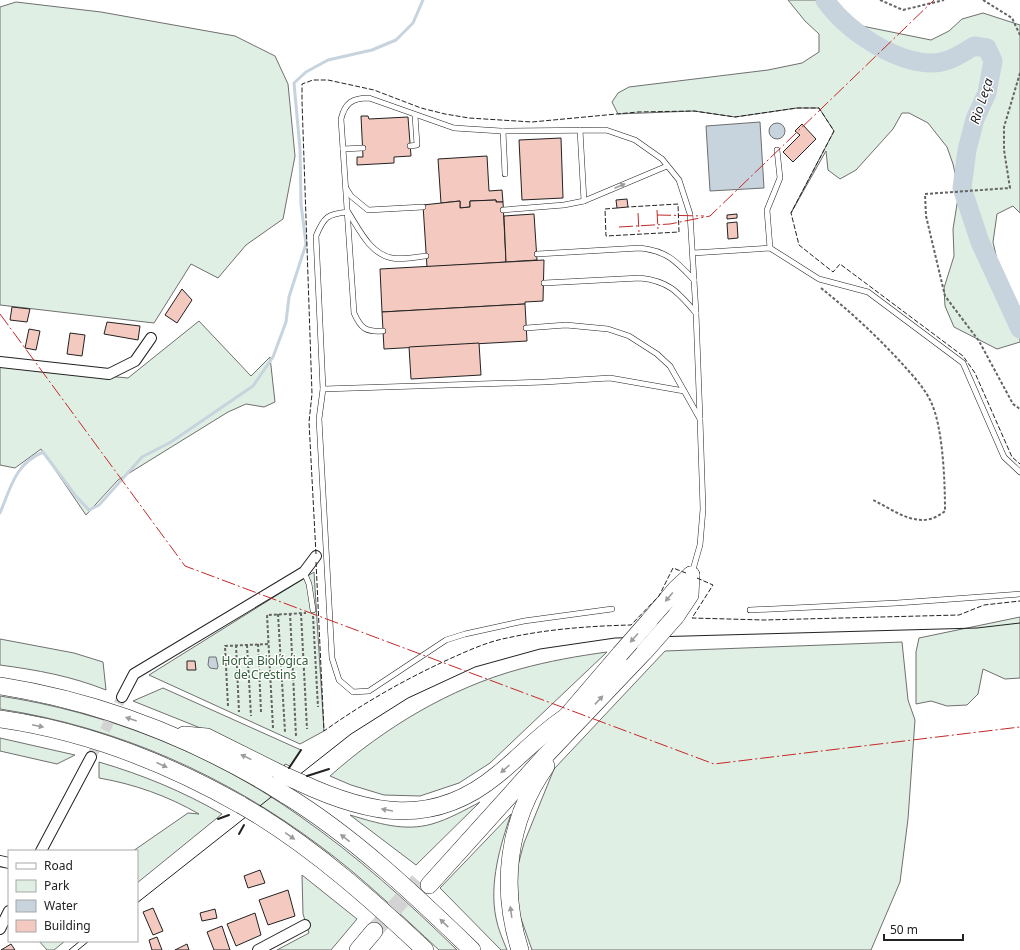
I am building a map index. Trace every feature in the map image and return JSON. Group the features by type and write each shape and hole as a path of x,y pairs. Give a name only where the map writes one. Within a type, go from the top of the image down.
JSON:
{"highway":[{"path":"426,880 515,776 569,722 645,651 676,616 690,595 691,575"},
{"path":"520,950 513,927 509,897 509,862 514,832 541,774 569,722 620,654 676,589 691,575"},
{"path":"0,686 53,696 87,705 167,733 207,737 275,779 299,782 361,806 394,812 431,810 466,797 497,776 547,729 569,722"},
{"path":"0,719 44,727 128,752 177,772 241,805 258,815 325,862 401,927 425,950"},
{"path":"275,779 284,794 316,815 370,857 430,910 472,950"},
{"path":"401,927 410,950"},
{"path":"358,950 374,940"}],"street":[{"path":"0,362 109,374 135,361 151,338"},
{"path":"122,697 134,674 304,572 316,556"},
{"path":"41,850 90,757"},
{"path":"0,929 8,913"},
{"path":"258,950 305,925"}],"lane":[{"path":"383,331 370,332 363,328 354,313 348,212 344,186 341,119 348,102 358,98 369,98 454,128 503,131 606,130 635,140 662,159 678,180 690,214 693,253 703,509 700,545 691,575"},
{"path":"410,146 417,145 415,115"},
{"path":"580,130 584,202"},
{"path":"503,131 505,174"},
{"path":"343,149 363,148"},
{"path":"770,248 767,210 780,178 777,150"},
{"path":"503,210 584,202 667,166"},
{"path":"344,186 351,196 368,210 423,207"},
{"path":"348,212 362,234 379,254 393,258 426,256"},
{"path":"348,212 332,214 322,220 316,236 323,389 319,419 332,658 339,680 353,692 368,691 446,640 524,620 612,609"},
{"path":"537,254 640,248 655,250 674,259 694,280"},
{"path":"693,253 770,248 819,279 868,292 963,363 1004,457 1020,472"},
{"path":"544,283 640,278 652,279 665,283 673,288 696,313"},
{"path":"526,328 592,326 608,329 629,336 657,354 670,366 700,419"},
{"path":"323,389 544,382 610,378 684,391"},
{"path":"316,556 327,559"},
{"path":"304,572 310,589 313,611"},
{"path":"750,610 897,603 1020,594"}],"path":[{"path":"880,0 903,10 944,0"},
{"path":"984,0 1012,18 1020,35"},
{"path":"1020,73 1004,127 1004,150 1010,188 925,194 926,216 945,296 979,341 1014,404 1020,409"},
{"path":"819,279 820,287 885,345 921,385 931,401 937,418 945,491 945,511 939,516 923,520 905,518 874,500"},
{"path":"273,728 268,615 313,611 318,707"},
{"path":"290,613 296,736"},
{"path":"301,613 307,729"},
{"path":"278,614 285,732"},
{"path":"258,644 261,712"},
{"path":"228,706 225,646 269,644"},
{"path":"247,645 250,716"},
{"path":"236,646 239,712"}],"green space":[{"path":"788,0 833,0 839,10 852,24 931,40 949,31 962,19 983,13 1020,25 1020,213 1013,206 997,214 993,242 1002,282 1020,313 1020,342 997,349 954,327 945,306 944,288 954,256 953,229 959,192 953,164 947,147 928,123 909,113 902,113 893,129 856,170 840,179 828,170 826,151 791,213 834,131 819,108 797,108 735,117 694,111 618,114 612,102 618,93 629,87 768,70 802,63 819,52 819,34 805,21"},
{"path":"16,2 101,12 235,36 275,56 288,84 295,156 283,219 246,245 218,278 191,264 154,323 0,305 0,7"},
{"path":"199,321 251,376 270,357 275,402 264,407 246,404 228,412 118,480 86,515 41,449 15,468 0,465 0,366 128,378"},
{"name":"Horta Biológica de Crestins","path":"314,572 324,731 300,744 149,675"},
{"path":"1020,617 1020,678 1005,679 983,669 978,694 967,705 947,706 931,701 916,704 916,652 919,638"},
{"path":"0,639 74,653 103,662 106,690 54,674 0,665"},
{"path":"902,642 908,700 915,720 908,819 900,882 871,950 532,950 518,910 517,869 524,843 554,769 665,651"},
{"path":"607,652 490,763 459,783 420,796 384,795 351,785 330,776 351,758 395,726 468,687 494,677 531,666"},
{"path":"163,688 301,750 290,766 285,764 284,767 198,727 133,701"},
{"path":"0,696 40,703 119,725 195,755 232,774 267,794 342,847 420,914 457,950 439,950 381,896 336,858 284,820 246,797 208,776 128,742 86,728 43,717 0,709"},
{"path":"0,738 75,755 57,764 0,751"},
{"path":"99,762 162,784 222,814 138,882 138,850 134,850 188,813 199,814 163,796 125,784 99,778"},
{"path":"480,802 416,865 350,815 391,826 422,826 445,820"},
{"path":"511,814 497,865 494,891 496,918 507,950 501,950 440,888"},
{"path":"302,875 357,919 331,950 277,950 309,933 303,914"},
{"path":"40,942 64,942 54,950 47,950"}],"water":[{"path":"760,122 764,188 710,191 706,126"},
{"path":"774,123 780,123 785,128 783,137 780,139 774,139 769,134 769,128"},
{"path":"209,657 216,657 218,666 217,669 210,668 208,665"}],"building":[{"path":"361,116 368,116 369,119 408,117 411,156 394,157 394,163 357,165 357,157 363,157"},
{"path":"802,124 816,139 793,162 783,152 800,135 795,131"},
{"path":"561,138 563,198 522,200 519,140"},
{"path":"487,156 489,191 502,190 503,202 496,202 496,200 470,201 470,207 460,208 460,201 441,203 438,159"},
{"path":"627,199 628,207 617,208 616,200"},
{"path":"496,200 496,202 503,202 506,262 427,267 423,205 460,201 460,208 470,207 470,201"},
{"path":"534,214 537,260 506,262 504,216"},
{"path":"737,214 737,218 727,219 727,215"},
{"path":"737,222 738,238 728,239 727,223"},
{"path":"544,260 543,301 525,302 525,304 382,312 380,269"},
{"path":"182,289 192,300 177,323 165,315"},
{"path":"525,304 527,341 384,349 382,312"},
{"path":"12,307 30,309 27,322 10,320"},
{"path":"107,322 140,326 138,340 104,334"},
{"path":"29,329 40,331 36,350 25,348"},
{"path":"70,333 85,335 82,356 67,354"},
{"path":"479,343 481,375 411,379 409,347"},
{"path":"187,661 195,661 196,670 187,670"},
{"path":"260,870 265,883 248,888 244,876"},
{"path":"288,890 295,916 268,925 259,900"},
{"path":"153,908 163,931 153,935 143,912"},
{"path":"215,909 217,918 202,921 200,913"},
{"path":"255,913 261,935 236,946 227,924"},
{"path":"222,926 230,950 214,950 207,932"},
{"path":"157,937 162,950 152,950 149,940"},
{"path":"11,944 15,950 1,950"},
{"path":"187,944 189,950 175,950"}],"waterway":[{"path":"0,513 15,477 26,463 43,452 75,495 89,510 99,505 142,457 171,442 253,386 273,357 286,322 289,297 306,244 301,204 300,149 294,83 306,72 328,60 372,50 396,40 413,23 423,0"},
{"name":"Rio Leça","path":"825,0 857,33 900,57 915,61 935,63 958,56 974,46 987,48 993,61 987,93 975,119 967,150 962,188 980,242 1020,329"}],"tunnel":[{"path":"91,757 122,697"},
{"path":"374,931 423,876"}],"tram line":[{"path":"138,902 351,734 408,698 475,667 540,649 615,638 977,628 1020,623"},
{"path":"69,950 79,942"},
{"path":"78,950 88,942"}],"fence":[{"path":"316,554 309,422 312,394 302,101 302,84 313,80 328,80 374,90 421,108 445,114 469,118 532,122 638,112 694,111 735,117 797,108 819,108 834,131 791,213 799,245 833,272 840,264 963,356 975,373 1012,457 1020,464"},
{"path":"617,208 605,209 606,236 679,232 678,204 628,207"},
{"path":"316,562 324,731 353,711 398,685 445,661 483,645 507,638 553,630 631,625 659,596 673,568 686,573"},
{"path":"697,578 713,585 692,618 764,620 959,615 984,605 1020,601"}],"wall":[{"path":"289,768 301,750"},
{"path":"307,776 329,769"},
{"path":"218,819 229,815"},
{"path":"239,834 244,825"}],"power":[{"path":"619,227 670,224 710,216 934,0"},
{"path":"657,210 658,230"},
{"path":"638,213 639,232"},
{"path":"657,215 704,216"},
{"path":"0,314 185,566 714,764 1020,727"}]}
